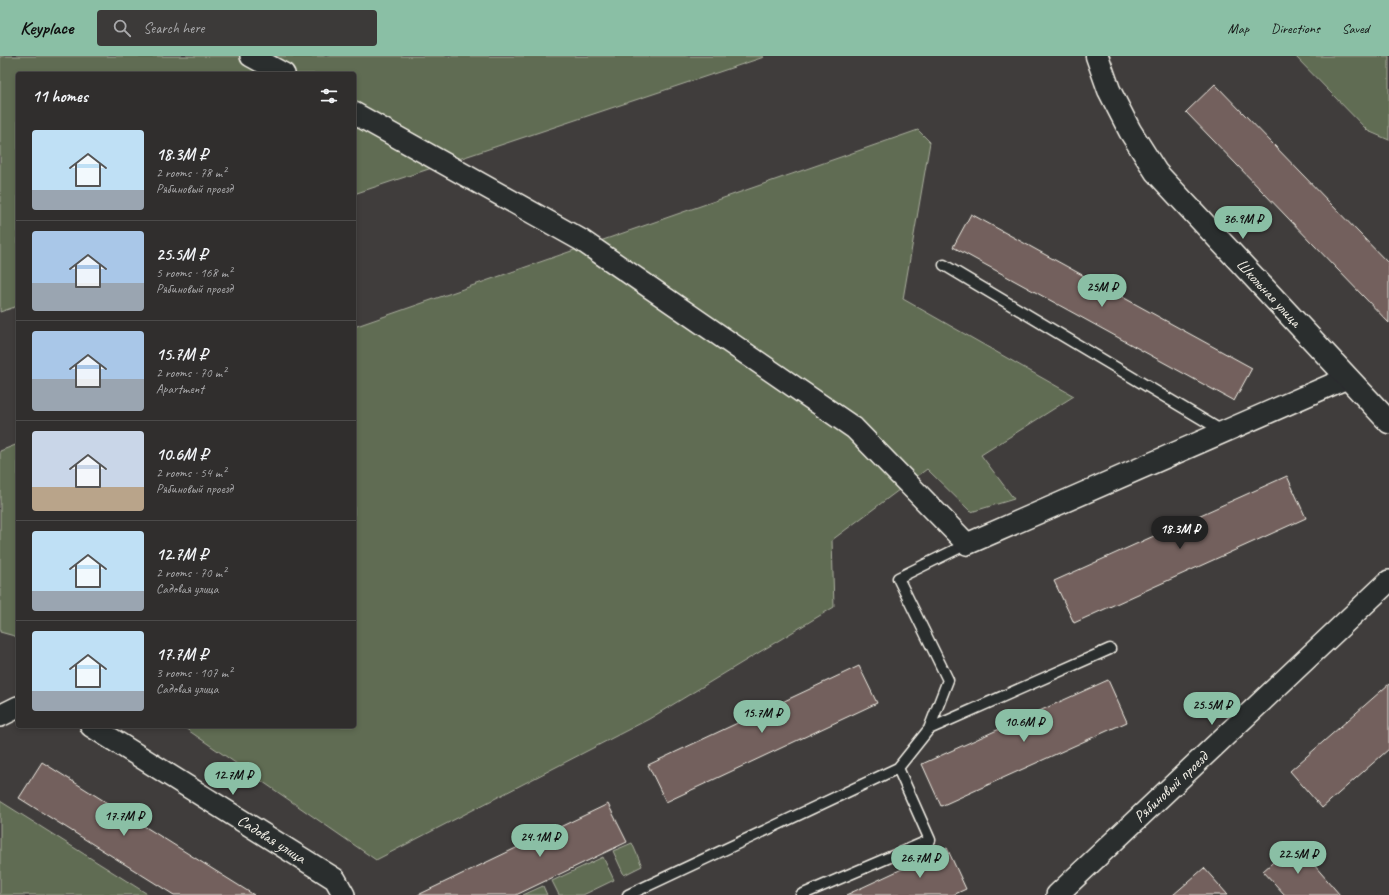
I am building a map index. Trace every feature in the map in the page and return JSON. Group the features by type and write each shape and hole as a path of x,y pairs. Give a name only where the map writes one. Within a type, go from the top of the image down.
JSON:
{"street":[{"path":"251,56 280,72"},
{"name":"Школьная улица","path":"1097,56 1110,90 1130,132 1156,172 1389,422"},
{"path":"356,114 581,240 854,428 967,544 1347,378"},
{"name":"Рябиновый проезд","path":"1065,892 1389,581"},
{"path":"0,716 16,708"},
{"name":"Садовая улица","path":"94,728 335,878 344,895"}],"lane":[{"path":"944,265 1224,432"},
{"path":"628,895 898,768 929,729 948,680 898,578 967,544"},
{"path":"929,729 1110,649"},
{"path":"802,895 930,840 898,768"}],"green space":[{"path":"0,56 764,57 356,193 356,72 16,72 16,307 0,312"},
{"path":"1295,56 1389,56 1389,140 1368,131"},
{"path":"918,130 930,142 903,299 1074,396 981,455 1014,499 971,512 927,469 832,540 834,607 649,719 376,860 185,728 356,728 356,326"},
{"path":"16,445 16,636 0,632 0,451"},
{"path":"0,801 149,895 0,895"},
{"path":"632,843 642,866 624,875 613,851"},
{"path":"603,857 614,880 583,895 559,895 552,881"},
{"path":"543,886 547,895 523,895"}],"building":[{"path":"1215,84 1389,264 1389,323 1186,112"},
{"path":"971,214 1252,368 1234,401 953,247"},
{"path":"1287,476 1306,518 1074,623 1054,581"},
{"path":"859,666 877,703 666,802 648,765"},
{"path":"1108,680 1127,722 941,806 922,764"},
{"path":"1389,684 1389,749 1322,808 1290,771"},
{"path":"42,762 254,895 174,895 19,798"},
{"path":"608,804 627,842 516,895 418,895"},
{"path":"1295,843 1340,895 1285,895 1263,871"},
{"path":"947,848 966,889 953,895 846,895"},
{"path":"1204,868 1228,895 1173,895"}]}
